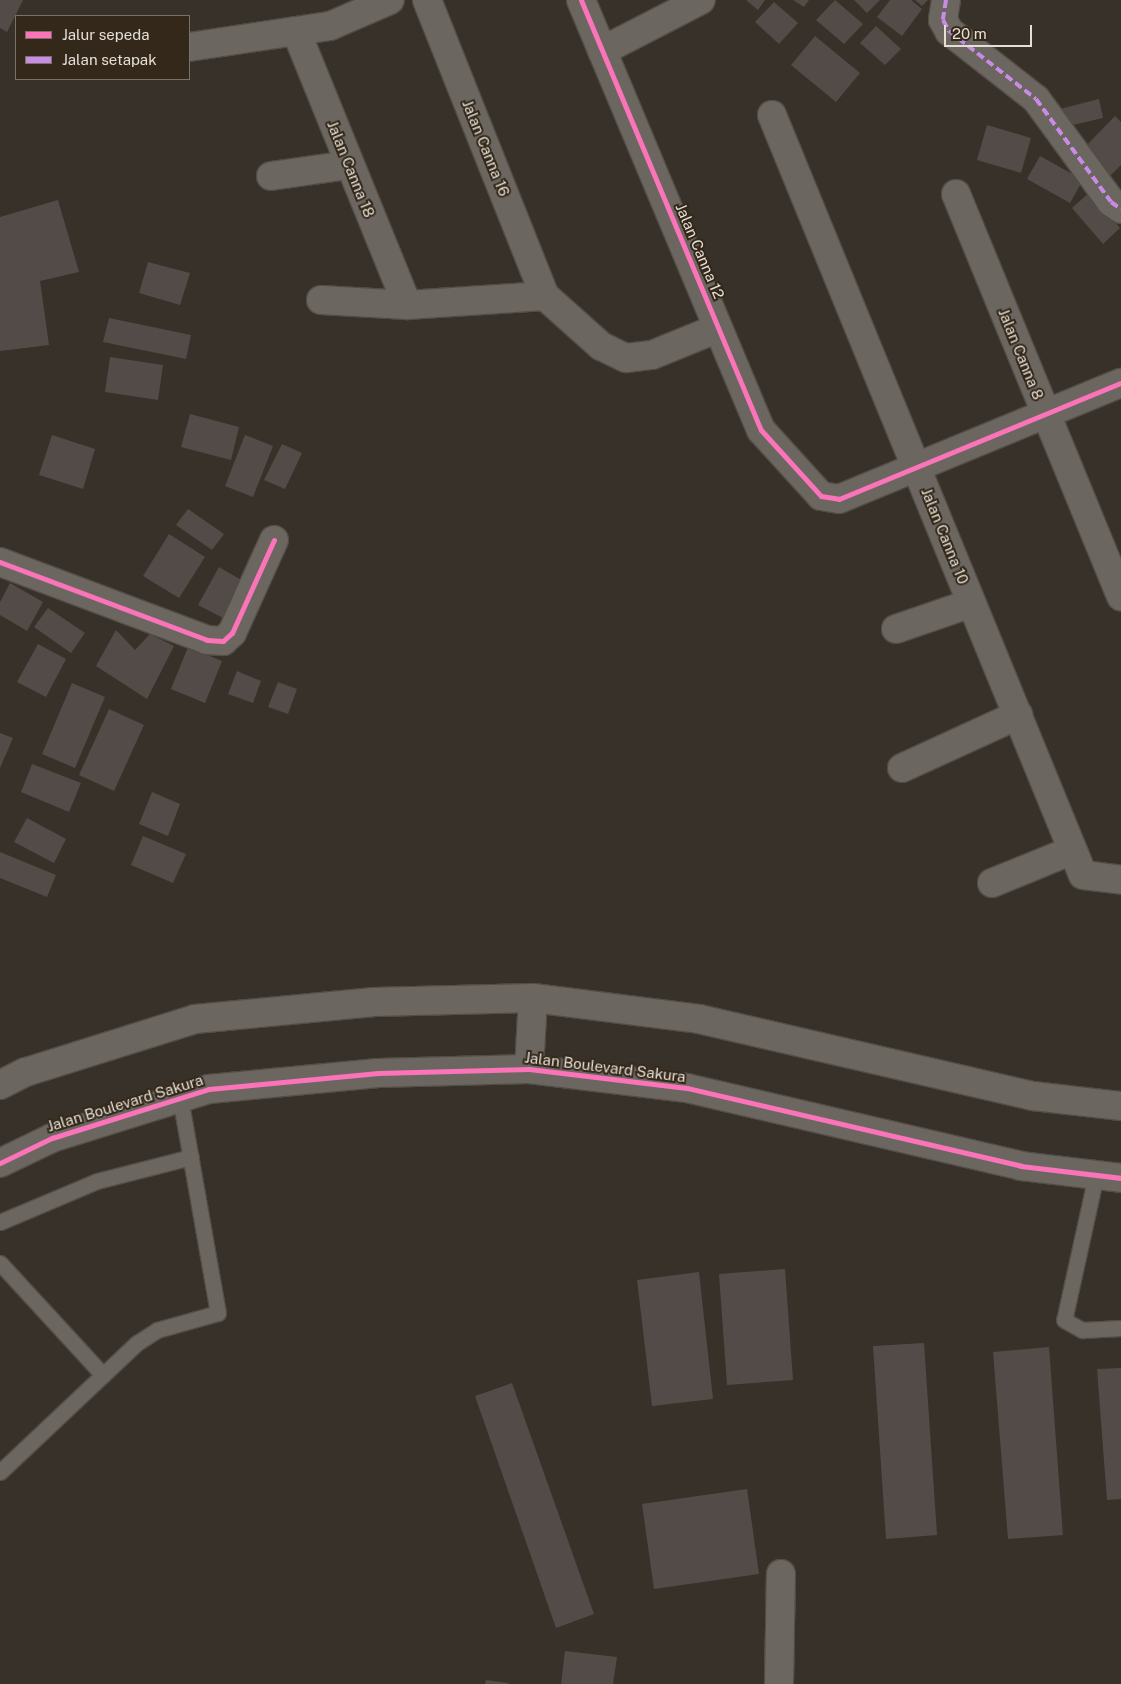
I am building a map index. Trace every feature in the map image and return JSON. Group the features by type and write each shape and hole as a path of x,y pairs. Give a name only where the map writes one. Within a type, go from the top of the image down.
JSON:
{"street":[{"path":"190,47 330,26 390,0"},
{"name":"Jalan Canna 16","path":"427,0 545,296"},
{"name":"Jalan Canna 12","path":"581,0 761,430 820,496 839,499 916,467"},
{"path":"602,51 701,0"},
{"path":"946,0 943,20 949,31 1036,99 1111,202 1121,209"},
{"name":"Jalan Canna 18","path":"296,31 348,165 407,305"},
{"name":"Jalan Canna 10","path":"772,115 1078,862"},
{"path":"271,176 348,165"},
{"name":"Jalan Canna 8","path":"956,194 1121,597"},
{"path":"321,300 407,305 545,296 601,346 626,358 652,355 718,328"},
{"path":"916,467 1121,383"},
{"path":"0,562 208,640 223,641 232,633 274,540"},
{"path":"896,629 972,603"},
{"path":"902,768 1018,715"},
{"path":"992,883 1078,862 1121,880"},
{"path":"529,1069 533,998"},
{"path":"0,1085 26,1072 195,1019 374,1002 533,998 699,1019 1033,1096 1121,1106"},
{"name":"Jalan Boulevard Sakura","path":"0,1163 52,1138 209,1089 378,1073 529,1069 687,1088 1021,1166 1108,1176"},
{"path":"779,1684 781,1574"}],"lane":[{"path":"0,1472 137,1343 157,1330 218,1313 180,1098"},
{"path":"0,1222 98,1181 191,1158"},
{"path":"1108,1176 1064,1320 1082,1330 1121,1328"},
{"path":"0,1263 103,1376"}],"building":[{"path":"0,0 23,0 7,32 0,28"},
{"path":"746,0 765,0 758,10"},
{"path":"793,0 809,0 804,7"},
{"path":"835,0 863,24 844,44 816,20"},
{"path":"854,0 880,0 867,13"},
{"path":"890,0 911,0 922,9 902,36 877,17"},
{"path":"915,0 928,0 922,6"},
{"path":"774,2 798,23 779,44 755,22"},
{"path":"876,26 901,49 885,65 860,43"},
{"path":"815,36 860,73 836,102 791,65"},
{"path":"1099,99 1103,118 1064,127 1060,109"},
{"path":"1115,116 1121,122 1121,165 1108,178 1081,151"},
{"path":"987,125 1031,138 1021,173 977,160"},
{"path":"1040,156 1083,180 1070,203 1027,179"},
{"path":"1089,193 1120,228 1103,244 1072,208"},
{"path":"58,200 79,272 40,281 49,345 0,351 0,217"},
{"path":"148,262 190,273 180,305 139,293"},
{"path":"109,318 191,335 186,359 103,342"},
{"path":"110,357 163,365 158,400 105,392"},
{"path":"190,414 239,427 231,460 181,447"},
{"path":"52,435 95,449 83,489 39,475"},
{"path":"245,435 273,446 253,497 225,486"},
{"path":"282,444 302,453 285,489 264,480"},
{"path":"188,509 224,534 212,550 176,525"},
{"path":"169,534 205,557 179,598 143,576"},
{"path":"219,567 243,581 223,618 198,605"},
{"path":"10,583 43,602 27,631 0,615 0,602"},
{"path":"48,608 85,633 71,653 34,627"},
{"path":"116,630 135,650 150,634 174,646 147,699 96,666"},
{"path":"38,644 66,659 46,697 17,682"},
{"path":"188,647 222,661 205,703 171,689"},
{"path":"237,671 261,681 253,703 228,694"},
{"path":"278,682 297,689 288,714 268,707"},
{"path":"72,683 105,697 75,768 42,754"},
{"path":"109,709 144,725 114,791 79,775"},
{"path":"0,733 13,738 0,768"},
{"path":"32,764 81,783 69,812 21,792"},
{"path":"152,792 180,804 168,836 139,824"},
{"path":"27,818 66,839 54,863 14,842"},
{"path":"143,836 186,854 173,883 131,865"},
{"path":"0,852 56,875 47,897 0,878"},
{"path":"785,1269 793,1380 727,1385 719,1274"},
{"path":"699,1272 713,1399 652,1406 637,1280"},
{"path":"924,1343 937,1535 886,1539 873,1346"},
{"path":"1049,1347 1063,1535 1008,1539 993,1352"},
{"path":"1121,1368 1121,1499 1107,1500 1097,1369"},
{"path":"512,1383 594,1614 556,1628 475,1396"},
{"path":"747,1489 759,1574 654,1589 642,1504"},
{"path":"565,1651 617,1657 613,1684 561,1684"},
{"path":"486,1680 509,1683 485,1684"}],"marked path":[{"path":"946,0 943,20 949,31 1036,99 1111,202 1121,209"}],"cycle path":[{"path":"581,0 761,430 821,496 839,499 1121,383"},
{"path":"0,562 207,640 223,641 232,633 274,540"},
{"path":"0,1163 52,1138 209,1089 378,1073 529,1069 687,1088 1021,1166 1121,1178"}]}
